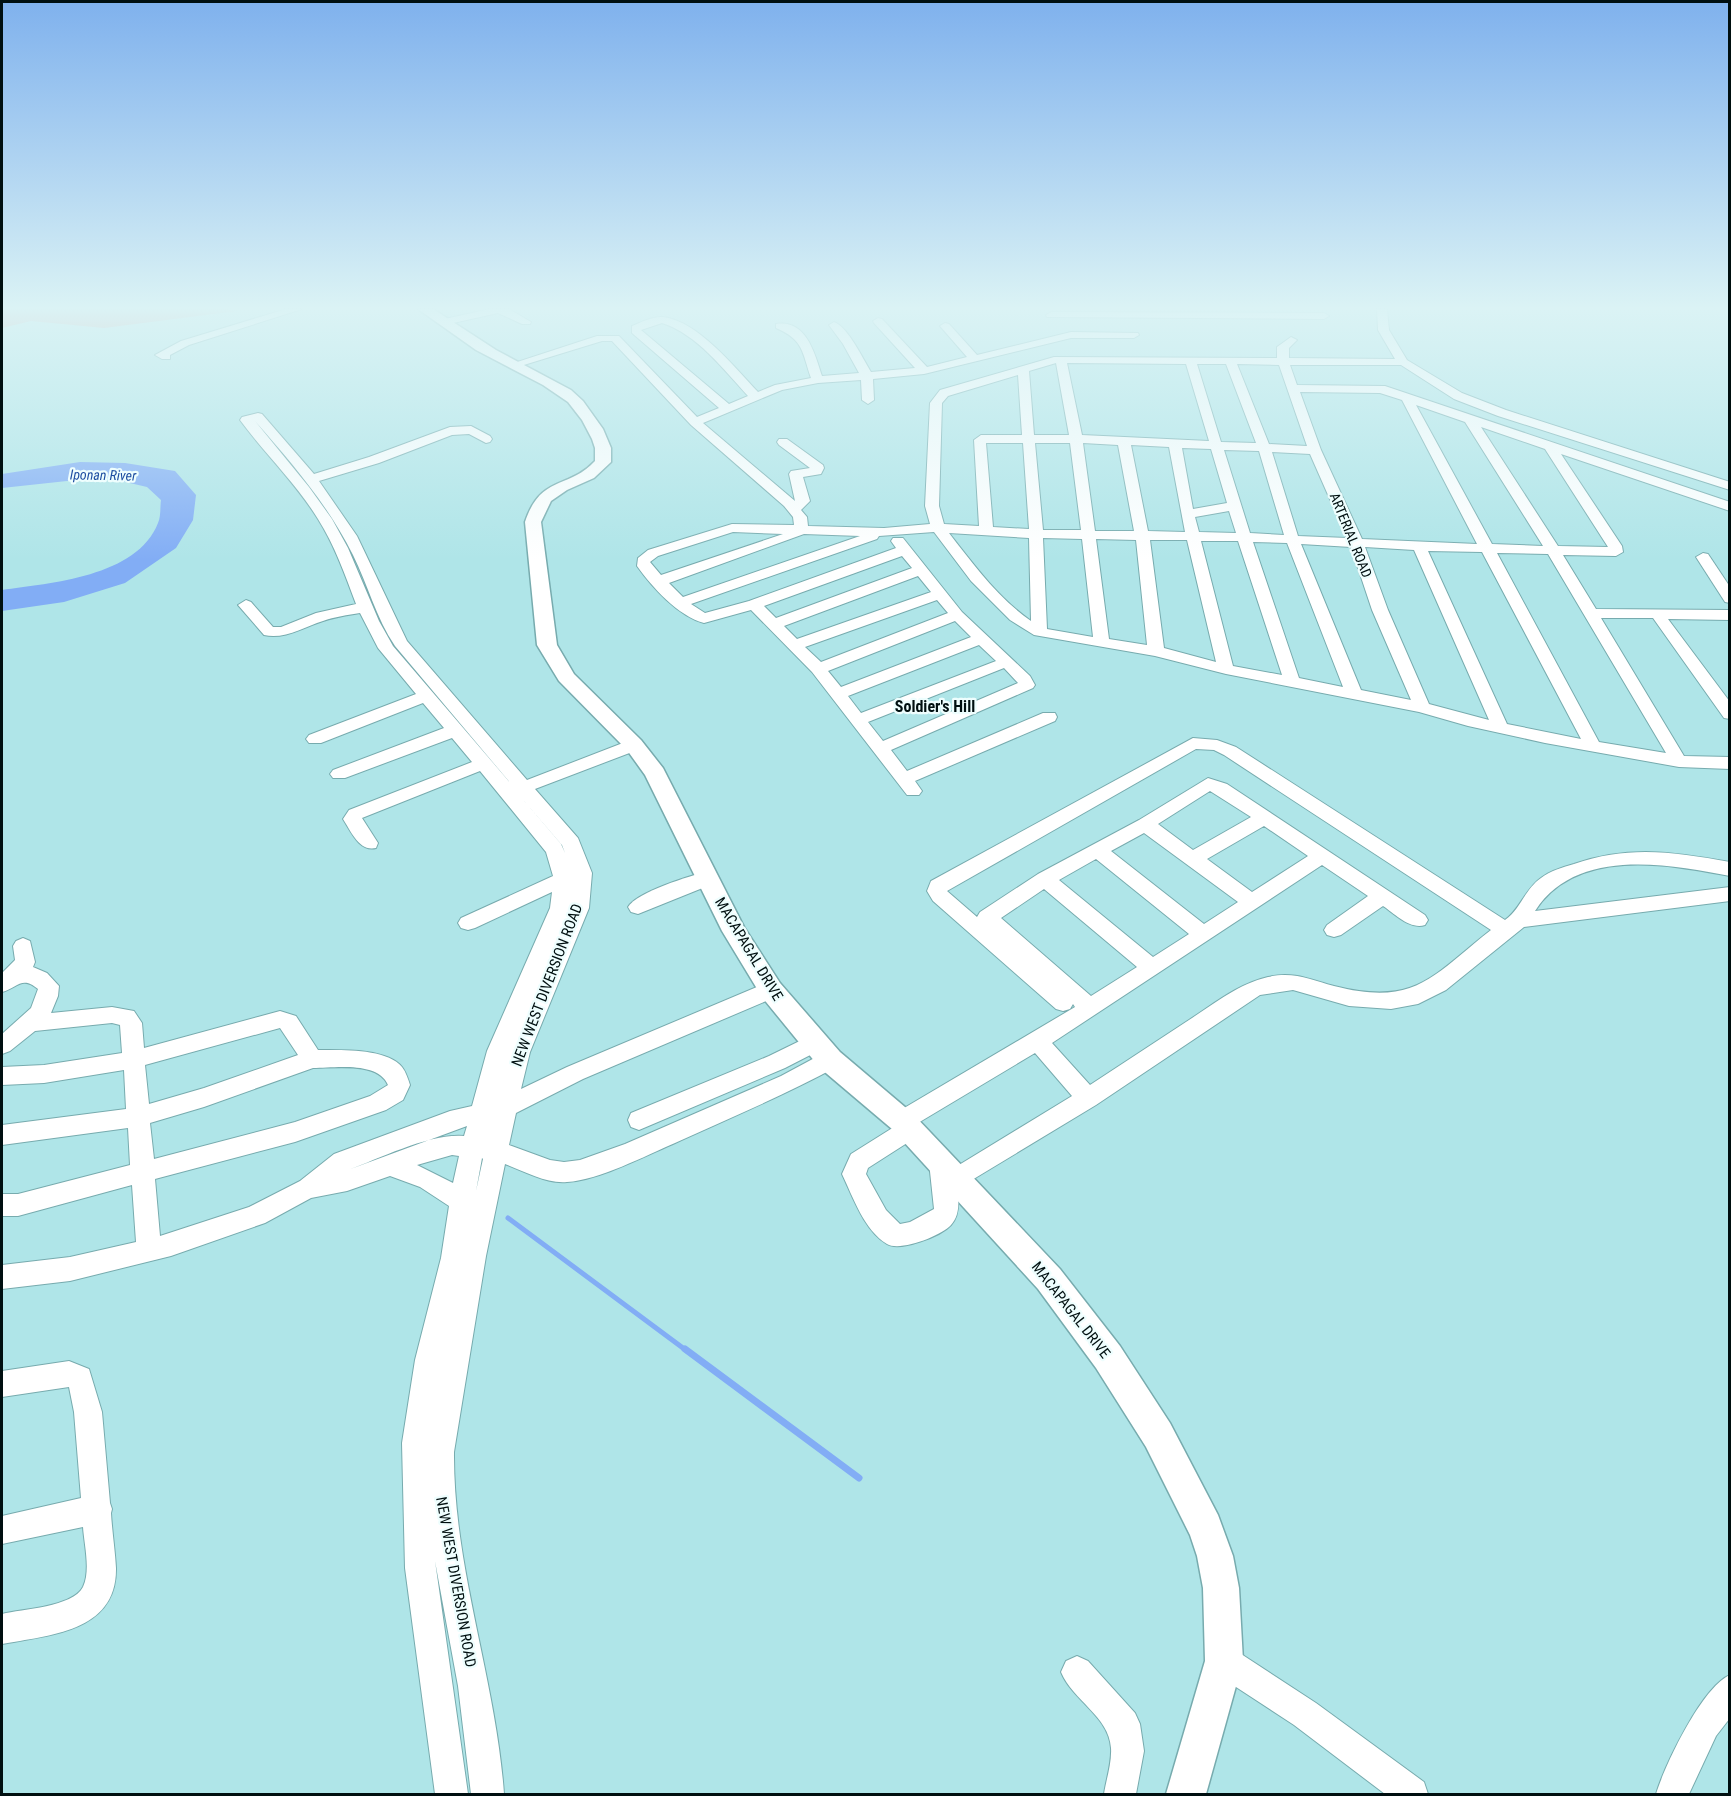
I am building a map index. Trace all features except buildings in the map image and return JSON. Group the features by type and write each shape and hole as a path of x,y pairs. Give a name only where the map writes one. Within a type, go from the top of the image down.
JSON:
{"main road":[{"name":"MACAPAGAL DRIVE","path":"563,393 574,399 604,444 606,454 604,461 587,474 547,496 539,505 533,522 547,645 566,677 634,744 655,773 734,931 771,990 822,1051 906,1125 1056,1288 1108,1358 1158,1436 1182,1479 1215,1556 1221,1587 1224,1661 1186,1794"}],"street":[{"path":"666,393 695,422 794,509 800,517 801,530"},
{"path":"712,393 727,408"},
{"path":"752,393 755,396"},
{"path":"695,422 763,393"},
{"path":"868,393 868,400"},
{"path":"945,393 936,402 932,506 938,528 976,578 1015,617 1039,632 1156,651 1226,669 1422,707 1501,729 1593,747 1679,761 1730,763"},
{"path":"1025,393 1036,534 1039,632"},
{"path":"1067,393 1076,439 1102,643"},
{"path":"1201,393 1234,506 1292,682"},
{"path":"1243,393 1264,448 1292,539 1354,694"},
{"name":"ARTERIAL ROAD","path":"1295,393 1315,450 1356,542 1380,610 1422,707"},
{"path":"1392,393 1730,507"},
{"path":"1453,393 1502,413 1730,486"},
{"path":"1406,397 1593,747"},
{"name":"NEW WEST DIVERSION ROAD","path":"451,1794 420,1568 416,1443 428,1360 453,1258 462,1201 485,1149 506,1107 519,1052 572,928 579,908 582,873 571,843 516,790 482,764 386,648 375,631 346,559 321,513 252,419 311,479 335,510 369,574 384,616 401,643 516,790 554,849 563,879 560,908 498,1051 482,1112 485,1149 443,1425 439,1478 442,1511 470,1662 488,1794"},
{"path":"1471,421 1553,550 1679,761"},
{"path":"311,479 374,460 450,431 471,430 486,439"},
{"path":"986,531 980,440 1076,439 1315,450"},
{"path":"1124,441 1142,535 1156,651"},
{"path":"783,442 818,468 816,471 796,474 803,501 794,509"},
{"path":"1174,445 1186,514 1226,669"},
{"path":"905,550 754,604 704,618 698,616 659,581 644,566 643,561 653,553 726,529 888,532 938,528 1036,534 1244,537 1419,546 1616,552 1615,546 1551,448"},
{"path":"1186,514 1234,506"},
{"path":"659,581 780,540 801,530"},
{"path":"881,748 1025,688 1027,682 979,639 888,532"},
{"path":"682,602 888,532"},
{"path":"1419,546 1501,729"},
{"path":"1703,557 1730,599"},
{"path":"774,624 921,570"},
{"path":"796,645 940,594"},
{"path":"754,604 818,669 908,785 1048,717"},
{"path":"246,605 266,630 275,633 315,618 365,607"},
{"path":"1590,613 1730,615"},
{"path":"1658,614 1730,714"},
{"path":"818,669 957,615"},
{"path":"839,694 979,639"},
{"path":"859,720 1006,662"},
{"path":"315,740 425,696"},
{"path":"339,774 453,731"},
{"path":"1063,1004 940,896 937,891 938,885 1193,743 1217,745 1230,751 1512,925 1637,904 1730,894"},
{"path":"516,790 634,744"},
{"path":"369,843 352,819 355,814 482,764"},
{"path":"1091,1008 987,917 1045,879 1145,824 1202,786 1211,784 1323,855 1418,920"},
{"path":"1194,858 1264,818"},
{"path":"1145,824 1252,902"},
{"path":"1096,849 1203,934"},
{"path":"1323,855 1152,968 1114,990 1091,1008 1036,1040 906,1125 859,1161 854,1174 877,1218 895,1236 914,1233 942,1218 946,1211 949,1170 1088,1098 1253,989 1276,983 1297,982 1357,999 1379,1001 1412,998 1442,982 1512,925 1550,881 1589,864 1637,855 1730,869"},
{"path":"638,907 664,894 708,878"},
{"path":"468,923 563,879"},
{"path":"1045,879 1152,968"},
{"path":"1334,930 1383,896"},
{"path":"7,980 25,962 23,946"},
{"path":"2,1045 32,1023 46,1003 49,986 38,975 32,973 7,980"},
{"path":"2,1277 70,1269 171,1245 256,1215 308,1188 347,1181 482,1112 506,1107 575,1073 771,990"},
{"path":"32,1023 112,1015 126,1017 131,1023 149,1250"},
{"path":"2,1076 44,1074 133,1060 280,1020 288,1022 312,1059"},
{"path":"1036,1040 1088,1098"},
{"path":"401,1154 442,1146 485,1149 564,1172 580,1170 633,1151 789,1082 822,1051"},
{"path":"633,1151 637,1115 777,1062 822,1051"},
{"path":"2,1135 138,1116 210,1096 312,1059 382,1064 394,1073 399,1085 395,1093 378,1103 295,1132 18,1205 2,1205"},
{"path":"777,1062 789,1082"},
{"path":"401,1154 428,1180 462,1201"},
{"path":"2,1384 69,1374 80,1378 88,1412 98,1509 101,1569 96,1594 89,1603 76,1612 2,1629"},
{"path":"2,1530 98,1509"},
{"path":"1224,1661 1305,1714 1412,1794"},
{"path":"1077,1672 1124,1724 1128,1751 1120,1794"},
{"path":"1672,1794 1705,1725 1730,1691"}],"water":[{"name":"Iponan River","path":"80,462 125,463 175,471 196,495 193,520 176,548 125,583 64,602 2,611 2,590 67,580 112,566 132,555 147,541 158,523 161,500 147,487 104,477 2,488 2,474"}],"waterway":[{"path":"508,1218 687,1351"},
{"path":"685,1349 859,1478"}],"district":[{"name":"Soldier's Hill","path":"935,706"}]}
